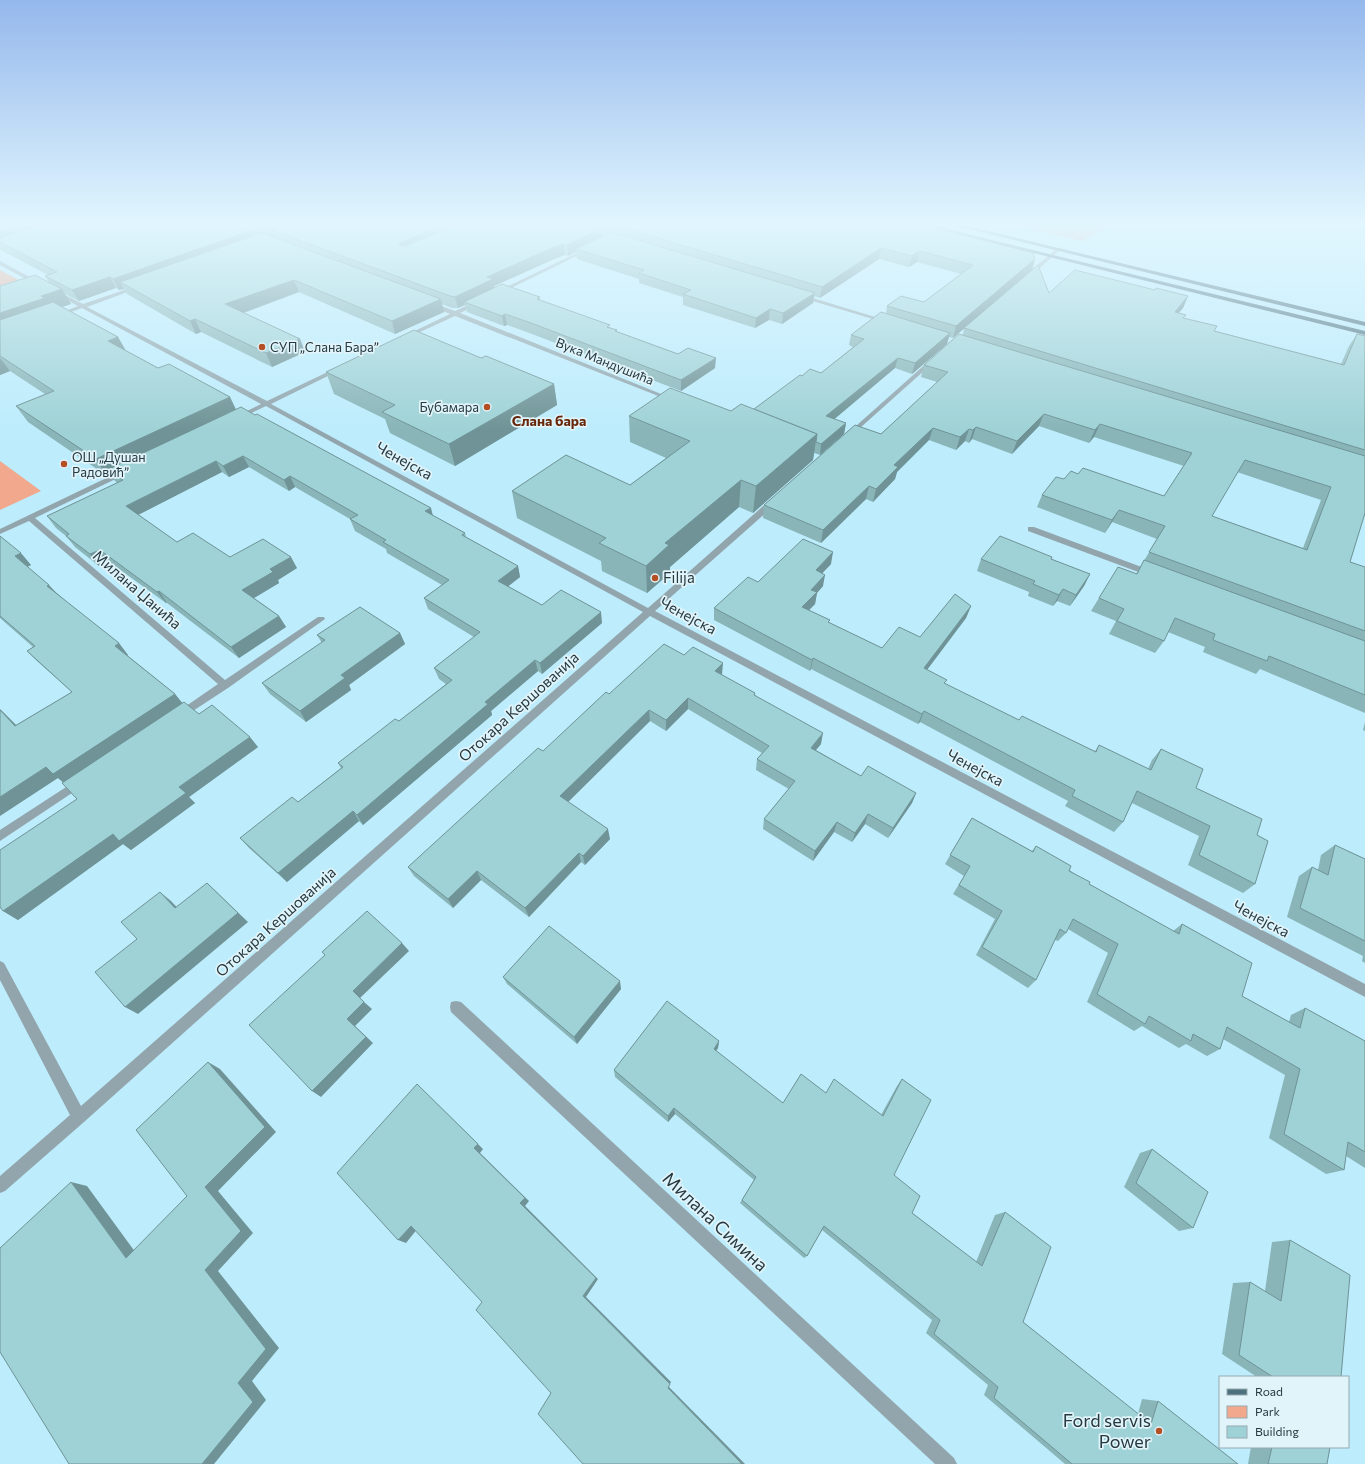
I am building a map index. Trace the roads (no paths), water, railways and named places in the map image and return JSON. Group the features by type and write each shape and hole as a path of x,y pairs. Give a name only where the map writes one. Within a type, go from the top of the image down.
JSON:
{"main road":[{"path":"1211,293 1365,333"},
{"path":"1231,293 1365,324"}],"street":[{"name":"Ченејска","path":"57,293 267,404 649,612 1365,991"},
{"path":"52,317 120,293"},
{"path":"490,296 496,293"},
{"path":"796,294 894,324"},
{"path":"401,339 483,300"},
{"name":"Вука Мандушића","path":"426,302 682,404"},
{"path":"839,444 942,352"},
{"path":"231,421 346,366"},
{"path":"0,532 131,469"},
{"name":"Отокара Кершованија","path":"0,1186 780,496"},
{"name":"Милана Џанића","path":"30,518 225,685"},
{"path":"1031,529 1157,576"},
{"path":"172,721 322,619"},
{"path":"0,836 86,778"},
{"path":"0,966 79,1117"},
{"name":"Милана Симина","path":"456,1007 948,1464"}],"place":[{"name":"СУП „Слана Бара”","path":"262,347"},
{"name":"Бубамара","path":"487,407"},
{"name":"ОШ „Душан Радовић”","path":"64,464"},
{"name":"Filija","path":"655,578"},
{"name":"Ford servis Power","path":"1159,1431"}],"district":[{"name":"Слана бара","path":"549,421"}]}
